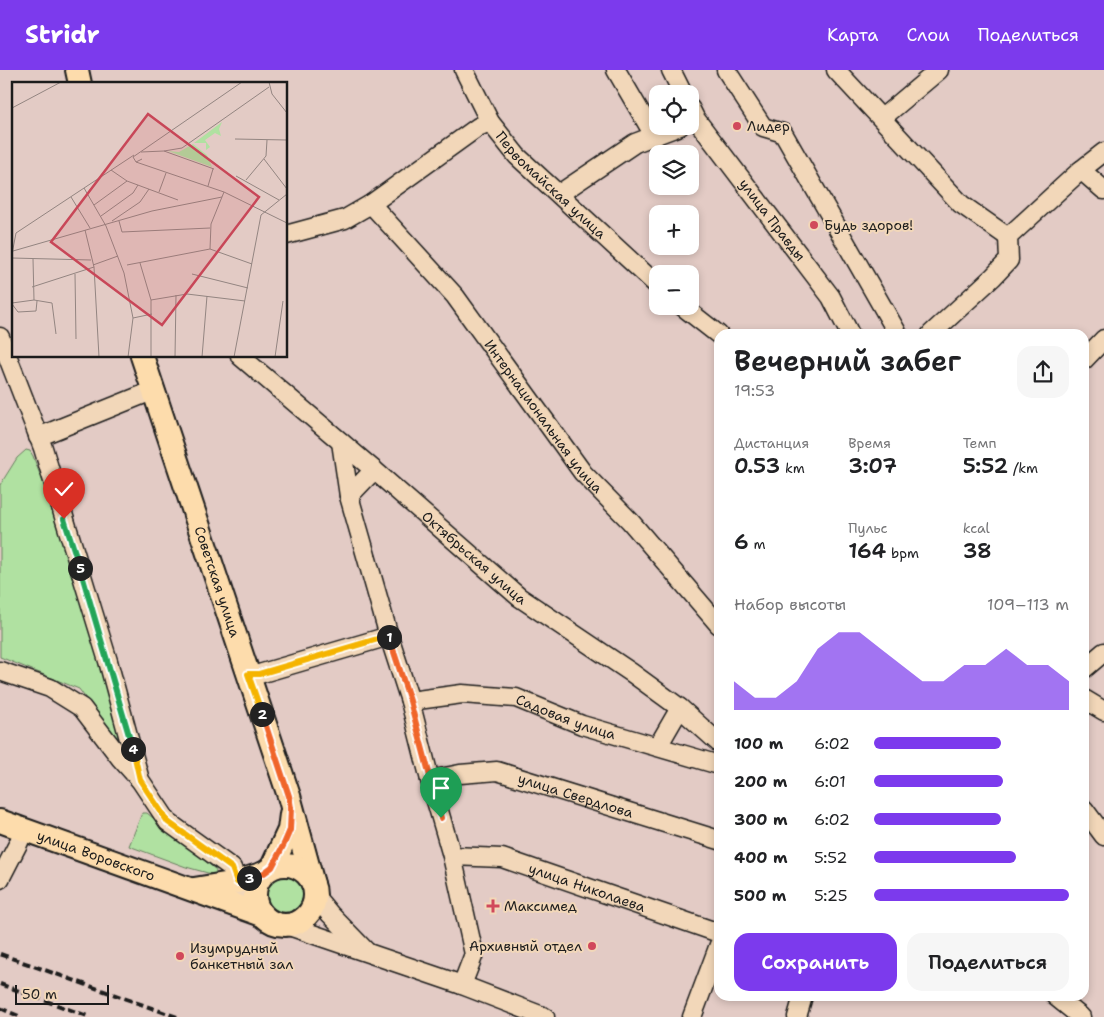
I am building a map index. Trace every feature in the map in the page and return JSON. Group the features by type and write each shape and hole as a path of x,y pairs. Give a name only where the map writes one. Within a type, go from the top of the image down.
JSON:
{"main road":[{"name":"Советская улица","path":"143,358 152,391 289,796 314,890"},
{"name":"Советская улица","path":"268,870 290,830 291,808"},
{"name":"улица Воровского","path":"0,821 254,912"},
{"path":"288,865 296,867 303,871 314,890 314,905 299,922 286,925 273,923 254,912 258,909 254,894 259,879 268,870 288,865"},
{"name":"улица Воровского","path":"193,890 237,882 268,870"}],"street":[{"name":"Первомайская улица","path":"464,70 490,122 517,156 649,278"},
{"path":"616,70 655,137"},
{"path":"670,70 678,85"},
{"path":"726,70 762,126 783,133 895,329"},
{"path":"836,70 961,204 1008,237"},
{"path":"882,118 939,70"},
{"path":"288,234 345,220 371,204 478,128 490,122"},
{"name":"улица Правды","path":"699,131 832,298 848,329"},
{"path":"559,194 635,143 659,135"},
{"path":"936,329 1008,260 1008,237 1081,170 1104,152"},
{"path":"1081,170 1104,190"},
{"name":"Интернациональная улица","path":"371,204 455,296 583,473 630,521 714,620"},
{"path":"693,315 714,331"},
{"path":"0,337 36,433 108,661 128,758"},
{"path":"1089,355 1104,339"},
{"name":"Октябрьская улица","path":"242,358 519,597 632,673 714,732"},
{"path":"36,433 152,391"},
{"path":"341,442 349,496 388,636 410,701 452,856 474,954 462,985"},
{"path":"349,496 374,470"},
{"path":"248,674 259,674 388,636"},
{"path":"1089,665 1104,652"},
{"path":"0,671 50,688 82,708 128,758 168,822 232,868 237,882 254,912"},
{"name":"Садовая улица","path":"410,701 462,694 516,698 582,724 714,763"},
{"path":"1089,702 1104,710"},
{"path":"658,746 680,708"},
{"name":"улица Свердлова","path":"430,780 460,774 497,771 714,838"},
{"path":"1089,816 1104,836"},
{"path":"0,879 24,830"},
{"name":"улица Николаева","path":"452,856 502,858 714,931"},
{"path":"314,890 330,914 368,953"},
{"path":"286,925 462,985 545,1017"},
{"path":"692,1017 714,958"},
{"path":"797,1017 802,1001"},
{"path":"1061,1001 1081,1017"}],"green space":[{"path":"26,450 30,451 33,456 51,504 128,749 125,753 79,689 0,657 0,485 17,458"},
{"path":"142,813 147,813 216,870 215,875 186,867 129,846"},
{"path":"285,876 292,877 298,881 302,887 302,901 298,907 292,911 285,912 278,911 272,907 268,901 267,894 268,887 272,881 278,877"}],"railway":[{"path":"0,954 177,1017"},
{"path":"0,984 90,1017"},
{"path":"0,1008 21,1017"}],"place":[{"name":"Лидер","path":"737,126"},
{"name":"Будь здоров!","path":"814,225"},
{"name":"Максимед","path":"493,906"},
{"name":"Архивный отдел","path":"592,946"},
{"name":"Изумрудный банкетный зал","path":"180,956"}],"route":[{"path":"64,519 108,661 140,780 168,822 232,868 237,882 264,873 272,867 290,830 291,808 289,796 248,674 259,674 388,636 410,701 441,818"}]}
